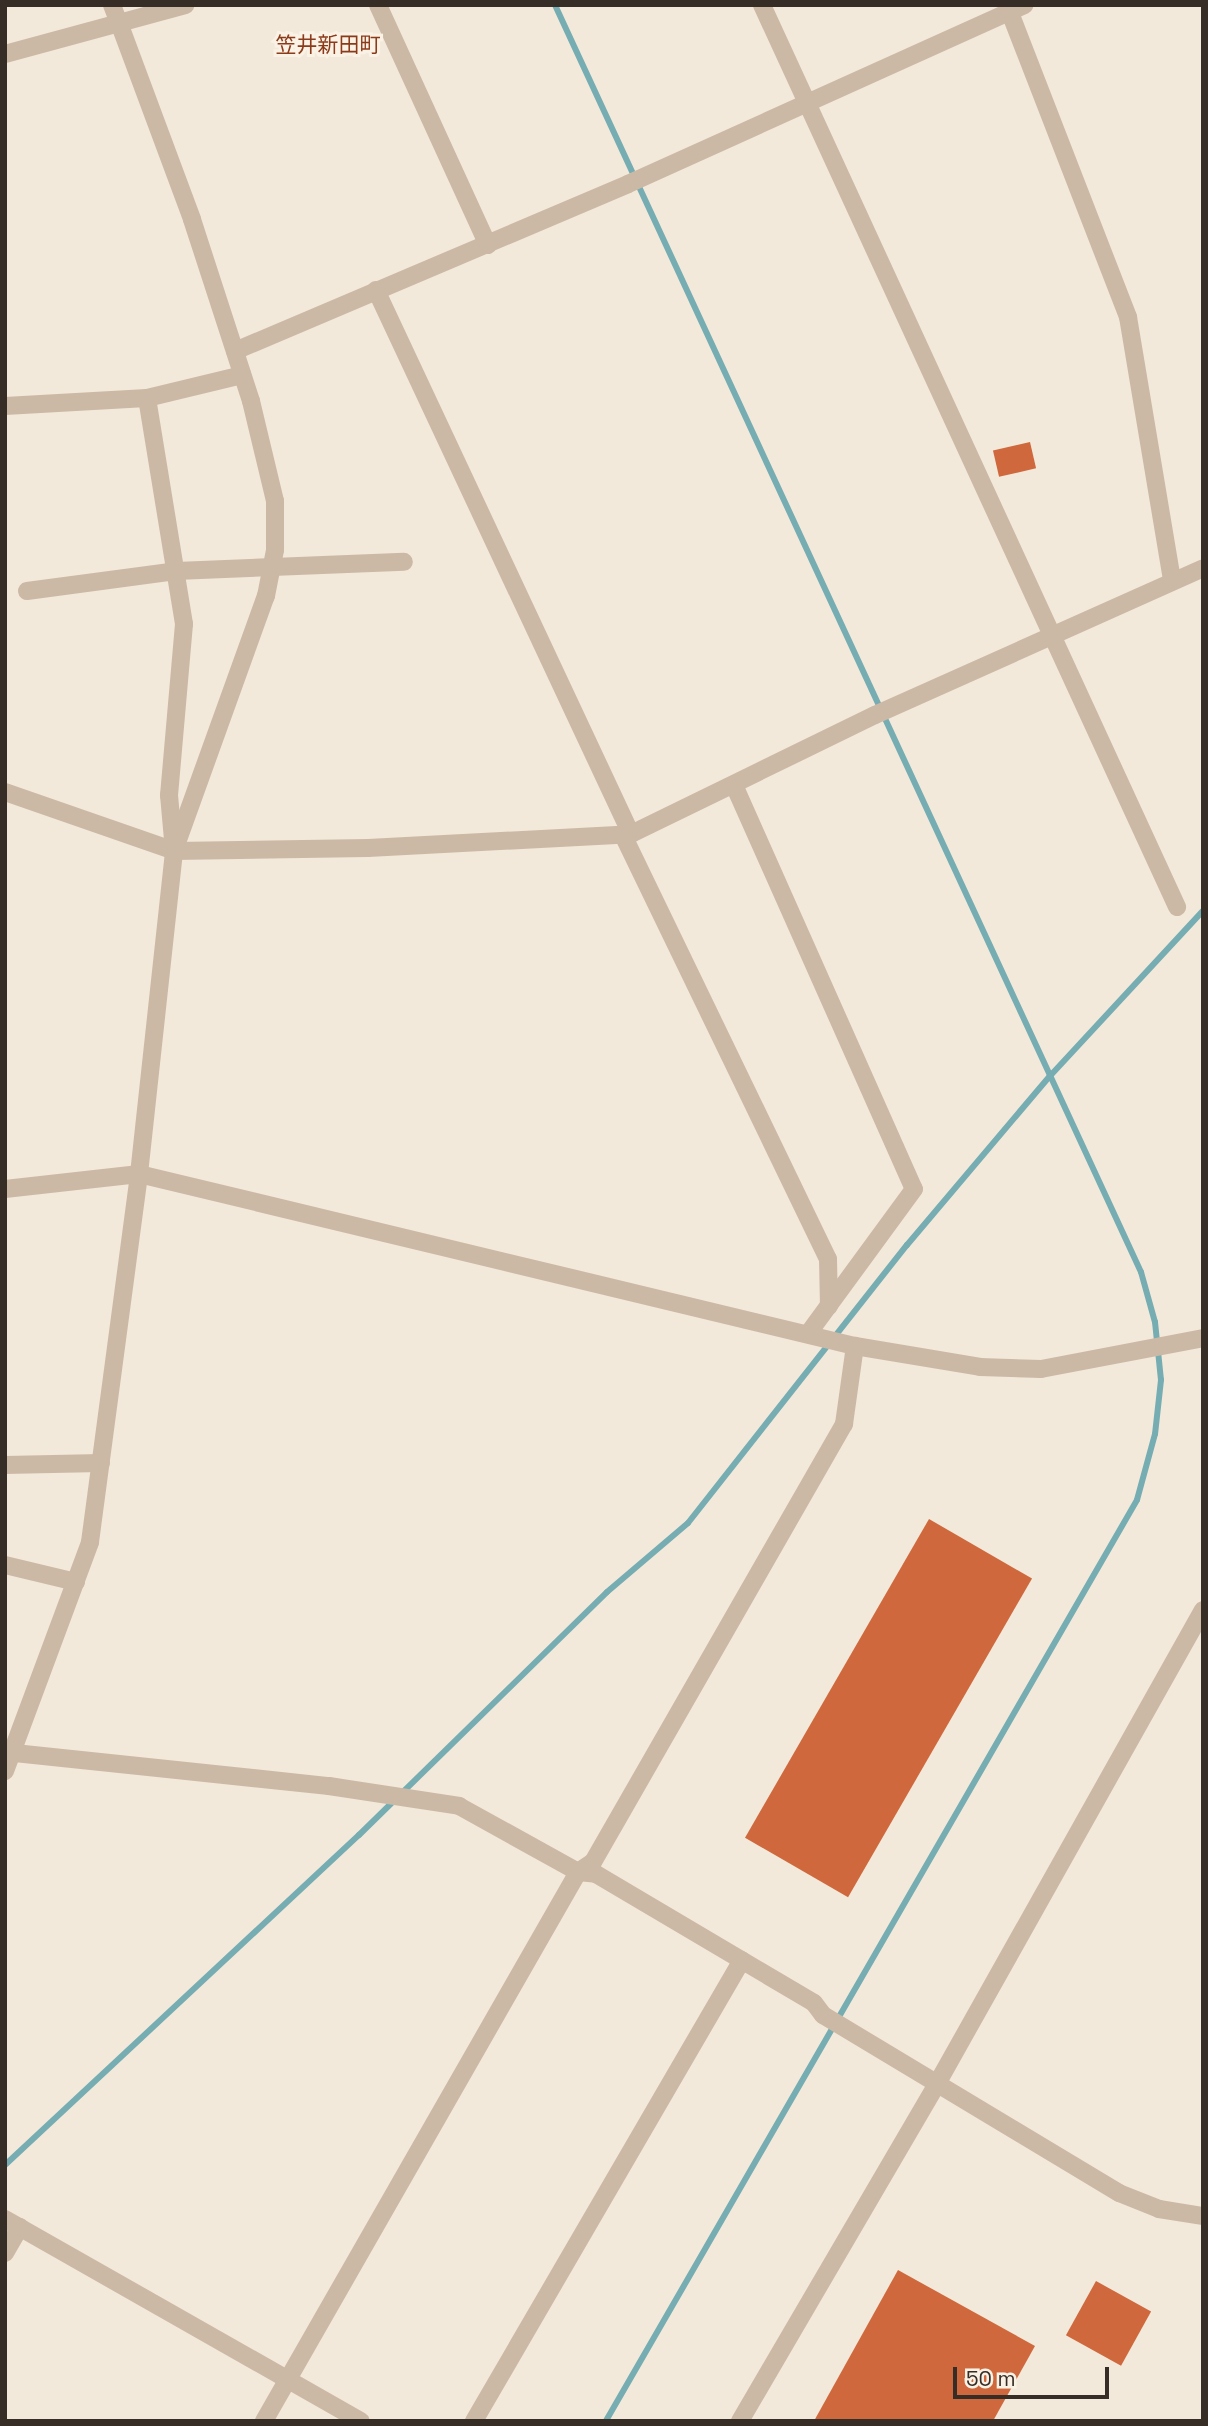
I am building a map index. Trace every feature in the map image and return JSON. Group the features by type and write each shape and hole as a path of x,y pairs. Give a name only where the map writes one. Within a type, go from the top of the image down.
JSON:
{"street":[{"path":"112,5 158,122 242,375 275,501 271,568 266,596 174,851"},
{"path":"5,54 185,5"},
{"path":"378,5 488,244"},
{"path":"762,5 1177,907"},
{"path":"234,351 634,181 1014,7 1128,317 1172,580"},
{"path":"376,290 627,835 828,1259 829,1306"},
{"path":"5,406 147,398 242,375"},
{"path":"5,1770 9,1752 90,1542 139,1174 174,851 169,795 184,624 147,398"},
{"path":"27,591 176,571 404,562"},
{"path":"5,792 174,851 394,847 627,835 1051,633 1203,568"},
{"path":"734,785 914,1189 829,1306 812,1336"},
{"path":"5,1189 139,1174 851,1345 980,1367 1041,1369 1144,1352 1203,1338"},
{"path":"264,2421 578,1872 593,1861 845,1424 851,1345"},
{"path":"5,1465 101,1463"},
{"path":"5,1565 76,1582"},
{"path":"740,2421 938,2082 1203,1610"},
{"path":"9,1752 382,1794 459,1806 578,1872 596,1874 814,2003 823,2015 1119,2193 1158,2209 1203,2216"},
{"path":"474,2421 741,1960"},
{"path":"5,2253 13,2223 361,2421"}],"building":[{"path":"1030,442 1036,468 999,477 993,451"},
{"path":"929,1519 1032,1578 848,1897 745,1838"},
{"path":"898,2270 1035,2346 993,2421 814,2421"},
{"path":"1096,2281 1151,2312 1121,2366 1066,2335"}],"waterway":[{"path":"555,5 1141,1272 1155,1322 1161,1380 1155,1434 1137,1500 606,2421"},
{"path":"5,2165 359,1835 607,1592 688,1523 907,1245 1050,1076 1203,911"}],"district":[{"name":"笠井新田町","path":"328,45"}]}
